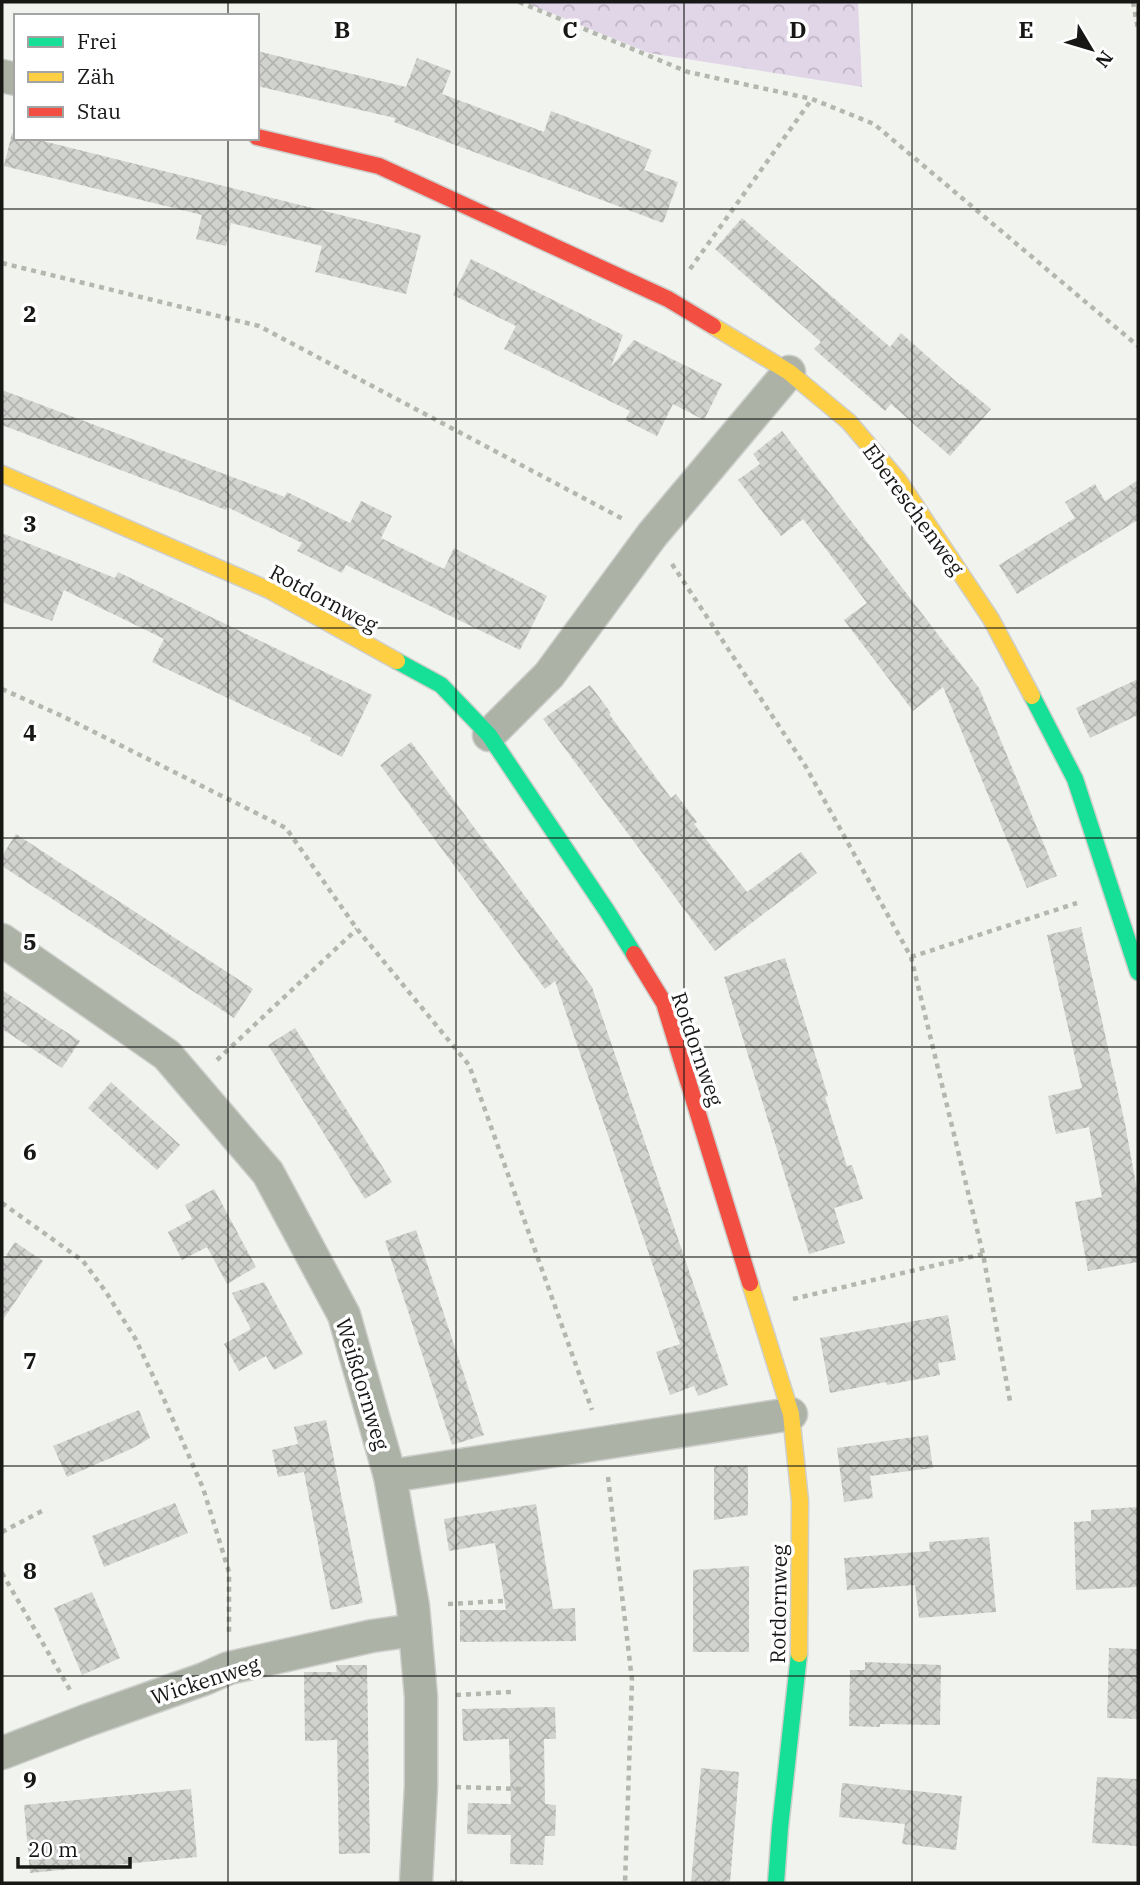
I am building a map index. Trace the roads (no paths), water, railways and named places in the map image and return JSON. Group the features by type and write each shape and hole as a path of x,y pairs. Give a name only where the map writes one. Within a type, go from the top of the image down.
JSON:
{"street":[{"name":"Ebereschenweg","path":"259,136 379,166 668,299 789,372 849,422 900,481 991,619 1074,779 1138,972"},
{"path":"489,735 549,675 652,534 789,372"},
{"name":"Rotdornweg","path":"2,474 269,590 441,685 489,735 607,911 664,1003 791,1414 800,1501 799,1659 776,1883"},
{"name":"Weißdornweg","path":"2,940 167,1055 268,1173 344,1315 390,1476 414,1618 421,1697 421,1786 416,1883"},
{"path":"390,1476 791,1414"},
{"name":"Wickenweg","path":"2,1753 229,1668 372,1636 414,1618"}]}
